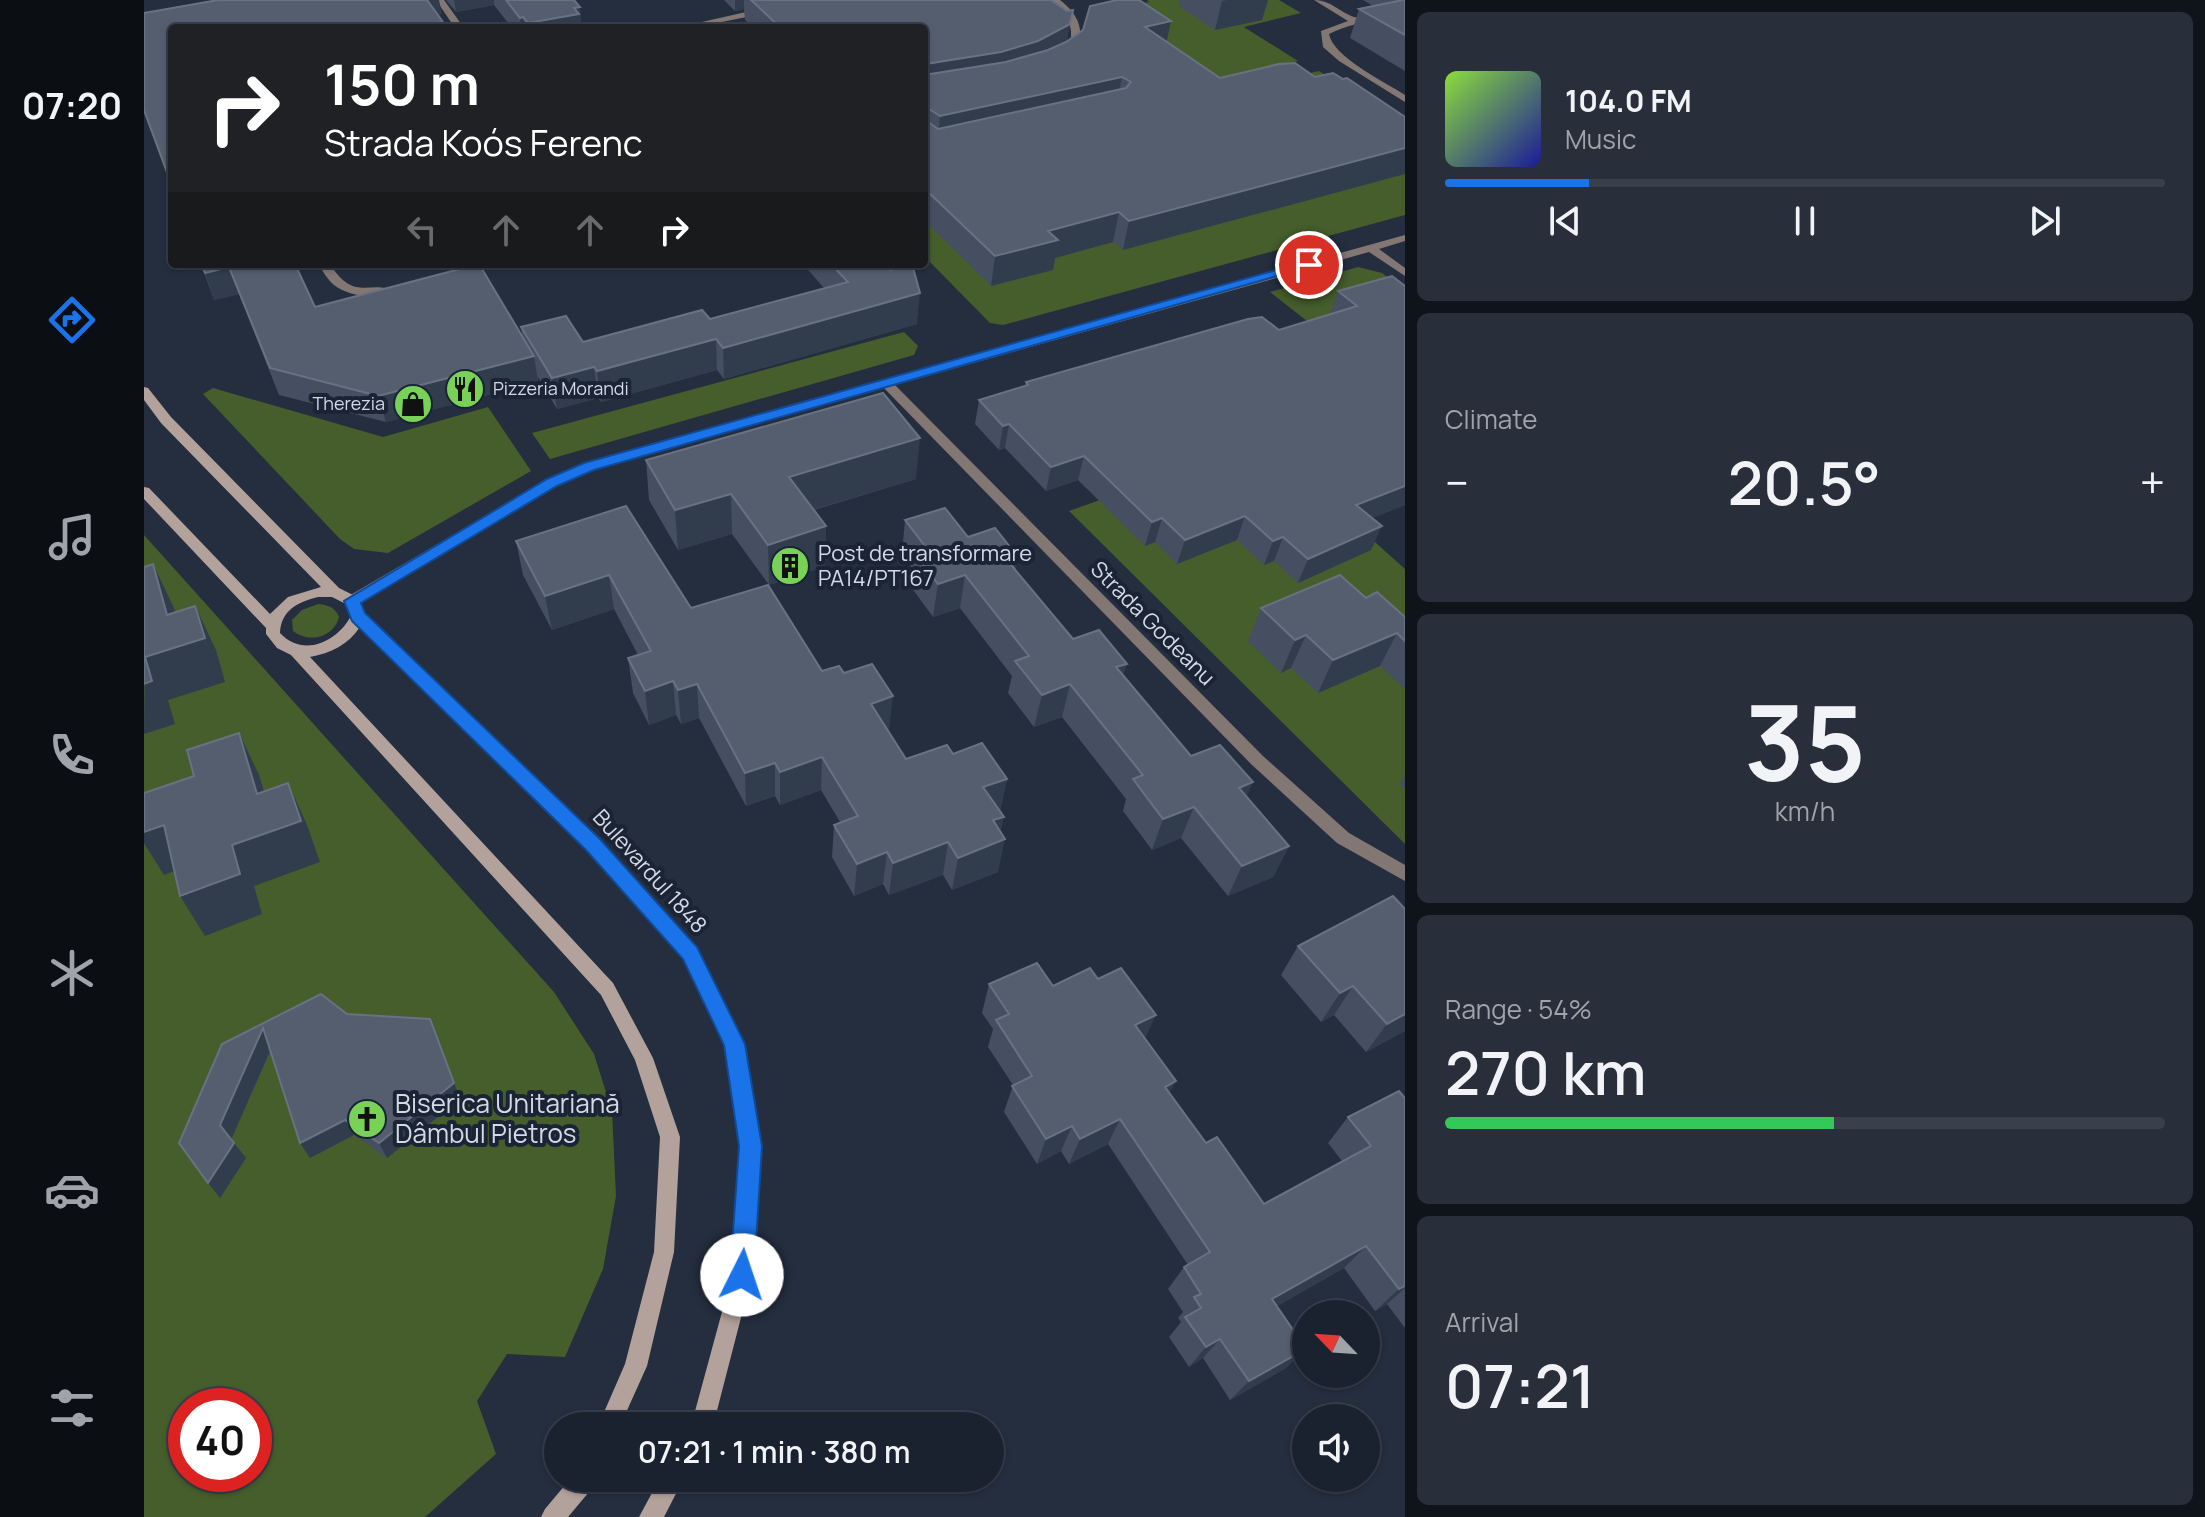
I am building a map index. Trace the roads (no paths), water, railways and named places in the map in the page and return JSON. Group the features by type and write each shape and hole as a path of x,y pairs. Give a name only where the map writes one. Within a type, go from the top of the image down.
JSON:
{"street":[{"path":"440,0 457,24"},
{"path":"1054,0 1071,12 1078,26 1077,42 1071,57 1061,62"},
{"path":"1318,0 1355,21"},
{"path":"701,24 772,11"},
{"path":"1405,21 1373,17 1324,33 1326,45 1342,59 1405,99"},
{"path":"355,609 552,483 589,466 1405,238"},
{"path":"1371,248 1405,258"},
{"path":"1371,248 1405,273"},
{"path":"326,268 332,279 356,293 403,289"},
{"name":"Strada Godeanu","path":"886,383 1257,760 1343,838 1405,874"},
{"path":"144,391 166,420 334,592 355,609"},
{"path":"144,491 272,625 278,641 296,651 607,989 644,1058 670,1137 664,1252 636,1366 615,1412"},
{"path":"272,625 287,603 310,593 334,592"},
{"path":"296,651 312,651 337,643 354,628 355,609"},
{"name":"Bulevardul 1848","path":"355,609 592,844 690,953 734,1044 751,1146 742,1275 706,1412"},
{"path":"553,1517 574,1492"},
{"path":"651,1517 665,1492"}],"place":[{"name":"Pizzeria Morandi","path":"465,389"},
{"name":"Therezia","path":"413,404"},
{"name":"Post de transformare PA14/PT167","path":"790,566"},
{"name":"Biserica Unitariană Dâmbul Pietros","path":"367,1119"}]}
